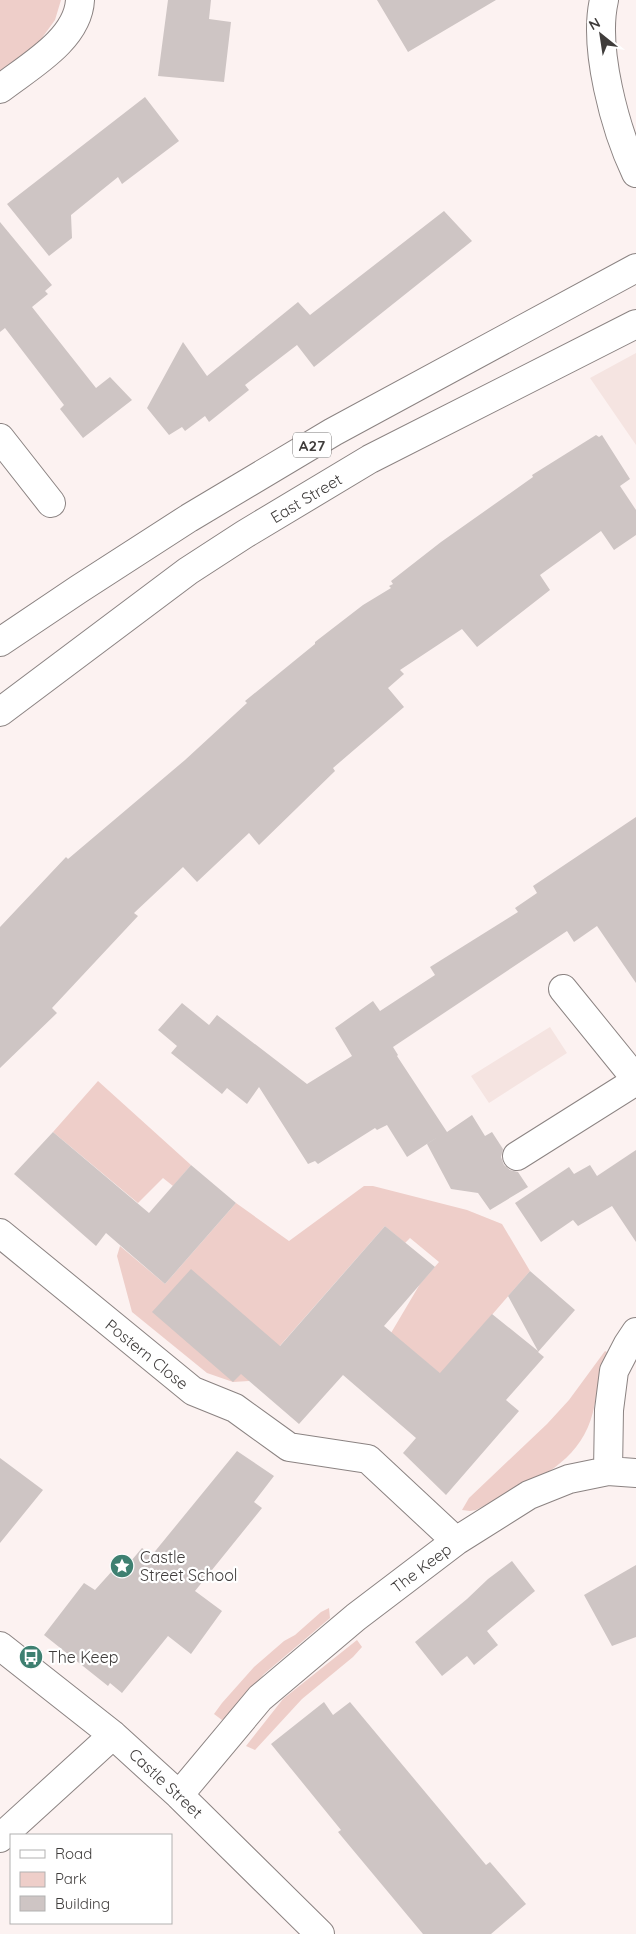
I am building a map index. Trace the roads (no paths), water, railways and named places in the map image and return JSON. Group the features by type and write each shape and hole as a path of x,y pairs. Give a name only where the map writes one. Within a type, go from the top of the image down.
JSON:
{"street":[{"path":"0,88 60,42 73,25 80,0"},
{"path":"604,0 601,13 603,52 609,91 618,127 636,173"},
{"name":"A27","path":"0,642 189,518 333,432 636,268"},
{"name":"East Street","path":"0,712 188,571 245,534 370,459 633,324"},
{"path":"0,438 51,503"},
{"path":"517,1156 636,1080 562,989"},
{"name":"Postern Close","path":"0,1233 192,1391 235,1408 289,1447 368,1460 456,1542"},
{"path":"608,1471 609,1410 614,1371 636,1332"},
{"name":"The Keep","path":"179,1795 260,1698 356,1617 456,1542 529,1495 569,1479 608,1471 636,1473"},
{"name":"Castle Street","path":"0,1646 113,1735 179,1795 320,1934"},
{"path":"0,1838 113,1735"}],"place":[{"name":"Castle Street School","path":"122,1566"},
{"name":"The Keep","path":"31,1657"}]}
